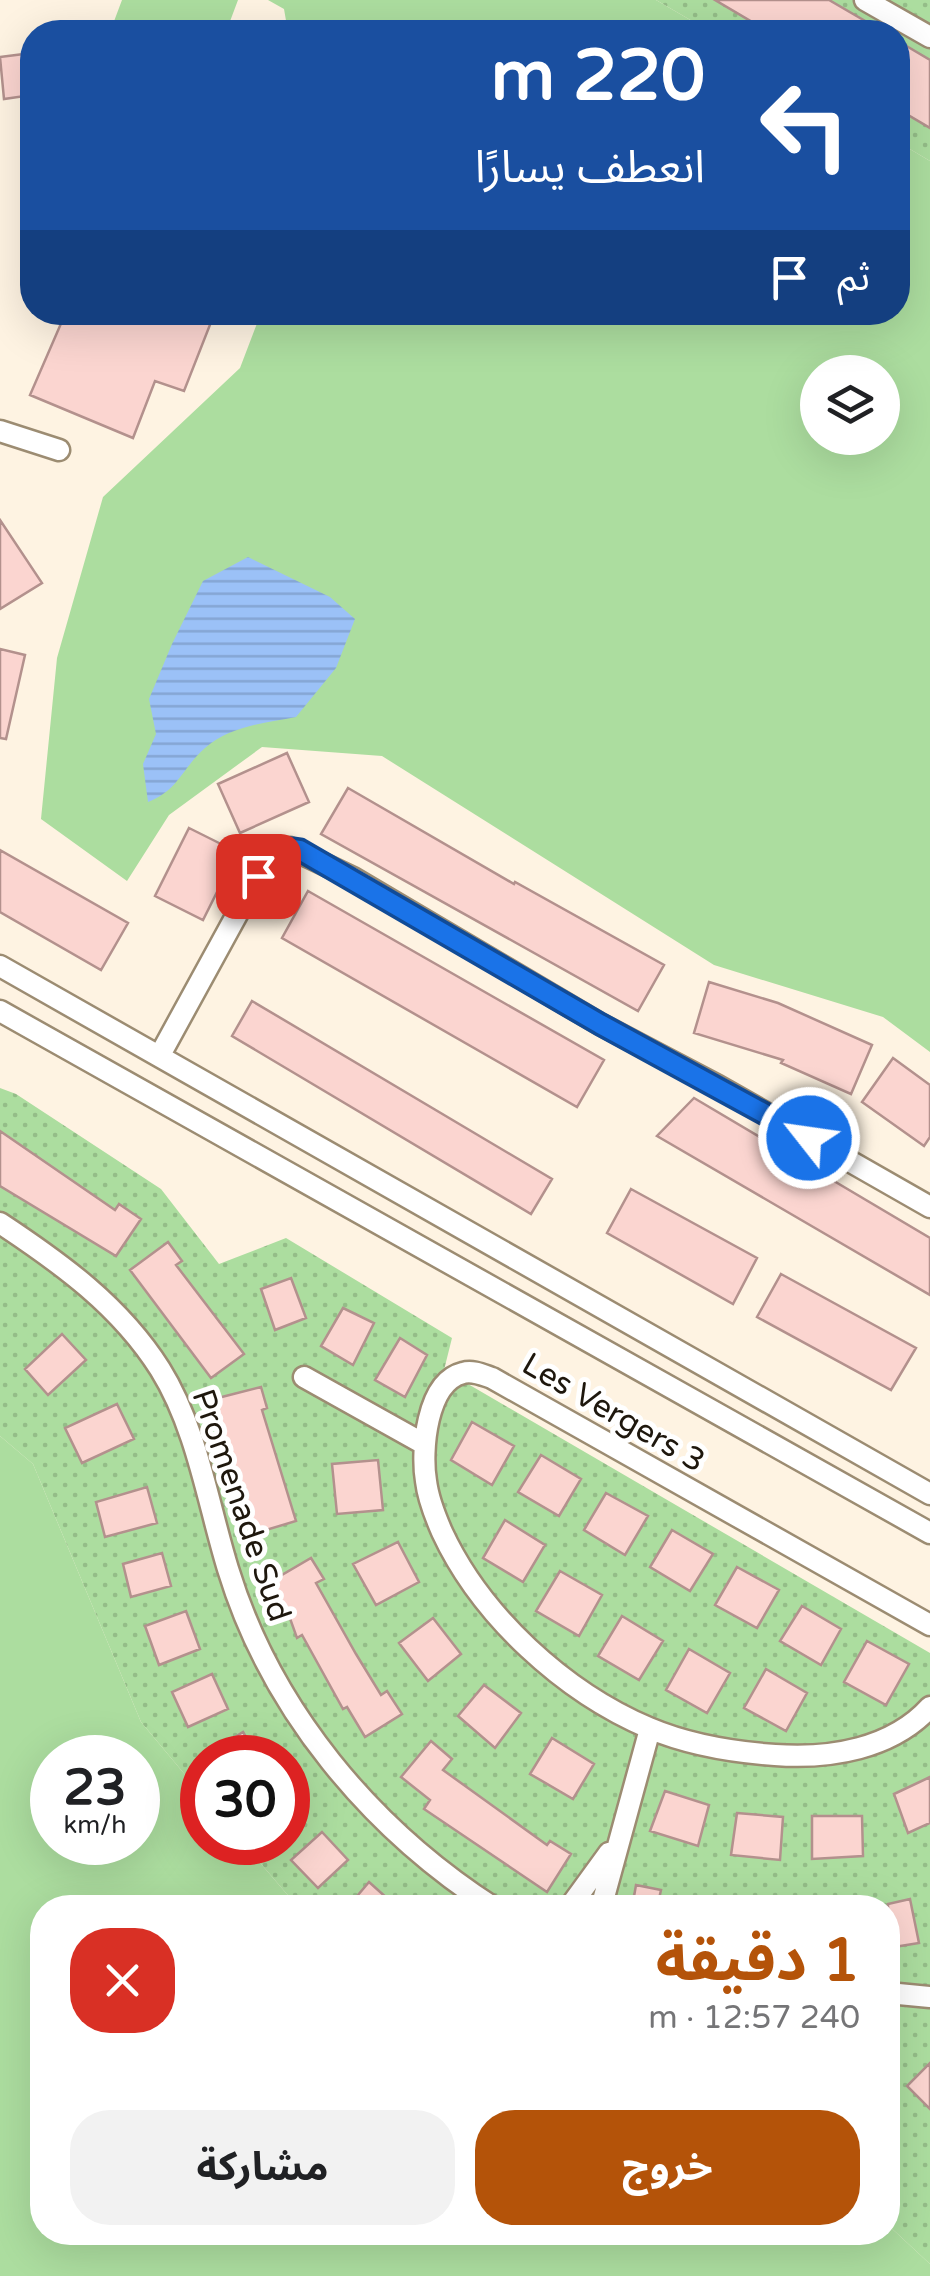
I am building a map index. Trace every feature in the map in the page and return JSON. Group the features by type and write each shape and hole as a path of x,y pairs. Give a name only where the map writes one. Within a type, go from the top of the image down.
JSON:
{"street":[{"path":"864,0 900,20"},
{"path":"0,431 59,450"},
{"path":"160,1055 258,876 274,852 290,848 352,878 600,1024 718,1086 930,1208"},
{"path":"0,966 930,1494"},
{"path":"0,1011 930,1533"},
{"name":"Promenade Sud","path":"0,1223 53,1258 101,1298 138,1337 160,1369 184,1418 230,1576 262,1650 311,1737 396,1833 477,1895"},
{"name":"Les Vergers 3","path":"926,1717 898,1734 844,1752 788,1756 716,1748 650,1728 601,1702 530,1649 483,1597 444,1535 426,1480 424,1444 430,1414 449,1382 464,1372 492,1378 930,1624"},
{"path":"304,1377 424,1444"},
{"path":"603,1895 650,1728"},
{"path":"579,1895 616,1844"},
{"path":"900,1993 930,1997"}],"green space":[{"path":"122,0 238,0 230,20 114,20"},
{"path":"268,0 656,0 690,20 286,20 284,9"},
{"path":"656,0 930,0 930,161 910,149 910,20 690,20"},
{"path":"910,149 930,161 930,1052 883,1017 714,965 382,756 262,747 169,815 127,881 41,819 57,658 103,497 240,368 256,325 910,325"},
{"path":"0,1088 16,1094 161,1189 219,1264 286,1238 452,1338 444,1370 930,1653 930,2264 900,2236 900,1895 288,1895 262,1865 310,1865 310,1735 180,1735 180,1769 160,1745 160,1735 152,1735 141,1722 33,1464 0,1436"},
{"path":"0,1436 33,1464 141,1722 152,1735 30,1735 30,1865 160,1865 160,1745 180,1769 180,1865 262,1865 288,1895 30,1895 30,2245 900,2245 900,2236 930,2264 930,2276 0,2276"}],"water":[{"path":"248,557 330,597 355,619 336,668 296,717 248,726 225,735 197,756 167,791 148,802 143,764 156,734 149,699 203,581"}],"building":[{"path":"715,0 829,0 863,20 749,20"},
{"path":"910,48 930,60 930,128 910,116"},
{"path":"20,54 20,97 4,99 0,57"},
{"path":"60,325 210,325 184,391 155,381 133,438 30,395"},
{"path":"0,520 42,583 0,609"},
{"path":"0,649 25,655 6,739 0,738"},
{"path":"287,753 309,802 240,833 218,784"},
{"path":"348,788 664,965 638,1011 321,834"},
{"path":"189,828 237,852 203,920 155,896"},
{"path":"0,850 128,923 101,970 0,912"},
{"path":"308,891 604,1060 577,1107 282,938"},
{"path":"709,982 778,1003 872,1045 851,1094 781,1063 783,1060 694,1033"},
{"path":"252,1001 552,1179 531,1214 232,1036"},
{"path":"893,1058 930,1085 930,1137 924,1146 862,1102"},
{"path":"694,1098 930,1238 930,1295 657,1136"},
{"path":"0,1131 115,1210 119,1204 141,1219 116,1256 0,1186"},
{"path":"631,1189 757,1258 733,1304 607,1233"},
{"path":"168,1242 182,1261 176,1265 244,1354 211,1378 130,1270"},
{"path":"781,1274 916,1348 891,1390 757,1317"},
{"path":"291,1278 306,1318 275,1330 261,1289"},
{"path":"343,1308 374,1323 353,1365 321,1346"},
{"path":"62,1334 86,1360 48,1395 25,1369"},
{"path":"400,1338 427,1355 405,1397 375,1380"},
{"path":"261,1387 267,1408 262,1410 296,1521 256,1533 245,1500 240,1502 214,1399"},
{"path":"117,1404 134,1439 82,1463 65,1428"},
{"path":"472,1422 514,1446 492,1485 451,1460"},
{"path":"541,1455 581,1479 559,1516 518,1492"},
{"path":"378,1460 383,1510 337,1514 332,1464"},
{"path":"147,1487 157,1523 105,1537 96,1502"},
{"path":"606,1493 648,1516 625,1555 584,1530"},
{"path":"505,1520 545,1545 523,1582 483,1558"},
{"path":"672,1530 713,1554 690,1591 650,1567"},
{"path":"398,1542 419,1582 376,1605 353,1564"},
{"path":"162,1553 171,1586 131,1597 123,1564"},
{"path":"311,1558 324,1579 316,1583 356,1654 381,1695 387,1691 402,1714 365,1737 347,1707 343,1709 302,1635 297,1638 287,1610 270,1582"},
{"path":"737,1567 779,1590 757,1628 715,1605"},
{"path":"560,1571 602,1595 579,1636 536,1611"},
{"path":"802,1606 841,1629 821,1665 780,1641"},
{"path":"186,1611 200,1649 159,1665 145,1626"},
{"path":"622,1616 663,1641 639,1680 598,1656"},
{"path":"433,1618 461,1654 428,1681 399,1643"},
{"path":"867,1641 909,1664 886,1705 844,1682"},
{"path":"689,1649 730,1673 707,1713 666,1690"},
{"path":"766,1669 807,1693 786,1731 744,1708"},
{"path":"212,1674 228,1709 188,1727 172,1692"},
{"path":"484,1685 521,1713 495,1748 458,1716"},
{"path":"552,1738 594,1764 573,1799 530,1774"},
{"path":"431,1741 452,1759 443,1770 547,1845 550,1841 571,1854 547,1892 424,1809 430,1800 401,1777"},
{"path":"930,1777 930,1823 908,1833 894,1794"},
{"path":"665,1791 709,1805 698,1846 650,1831"},
{"path":"737,1813 783,1817 780,1860 731,1855"},
{"path":"812,1816 862,1816 863,1856 812,1859"},
{"path":"322,1832 348,1860 318,1888 296,1865 310,1865 310,1843"},
{"path":"369,1882 384,1895 358,1895"},
{"path":"636,1885 661,1890 660,1895 634,1895"},
{"path":"910,1899 919,1943 900,1946 900,1901"},
{"path":"930,2063 930,2109 907,2086"}],"route":[{"path":"258,876 274,852 282,848 300,850 600,1024 809,1138"}]}
